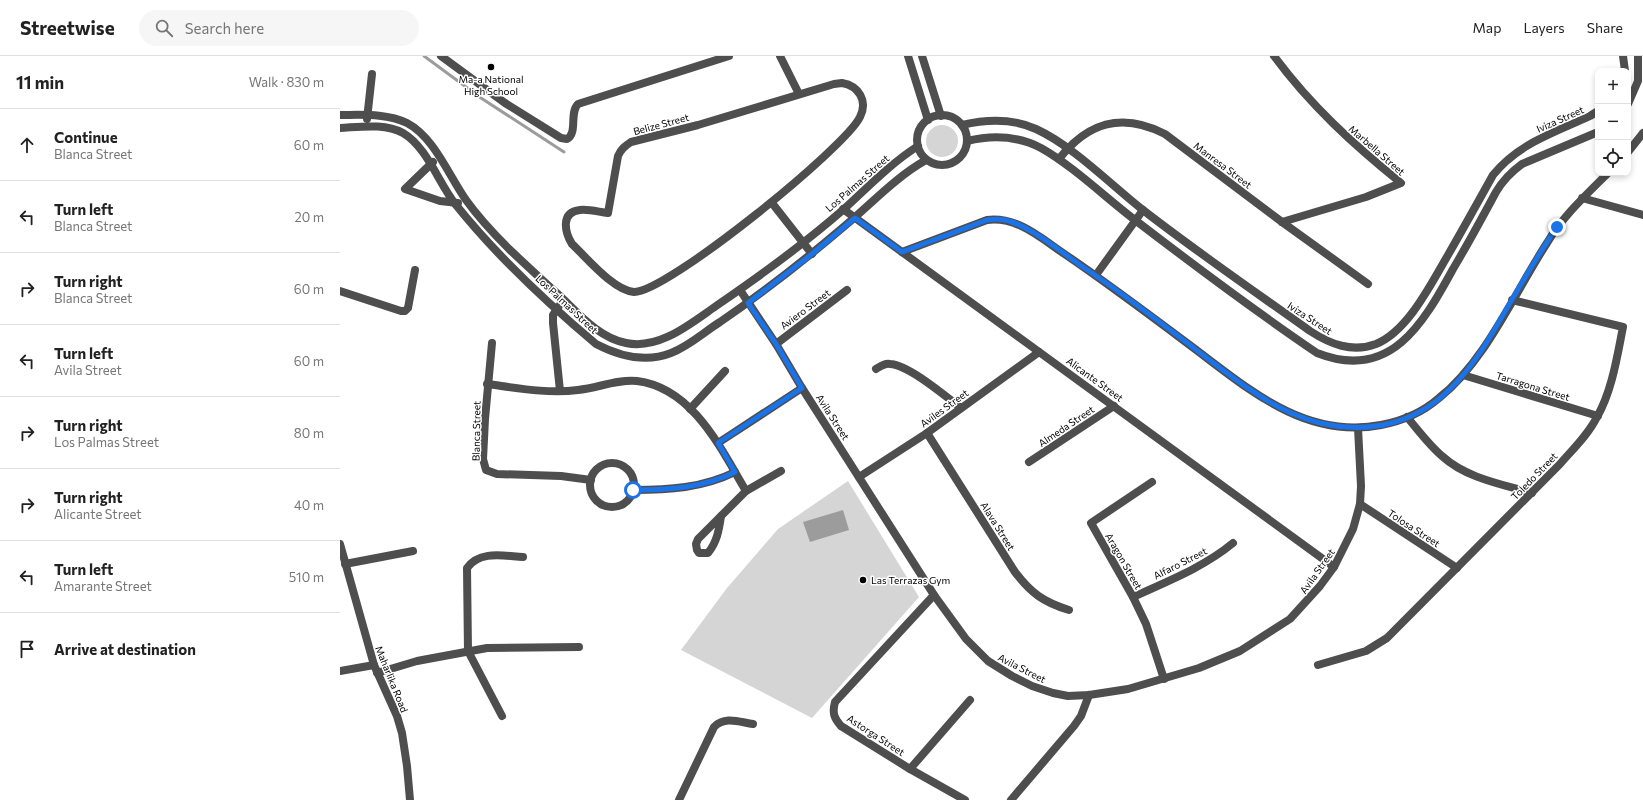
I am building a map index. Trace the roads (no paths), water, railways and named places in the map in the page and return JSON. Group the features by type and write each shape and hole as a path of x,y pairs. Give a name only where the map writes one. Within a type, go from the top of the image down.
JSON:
{"street":[{"path":"440,56 505,103 567,140 571,135 574,111 578,104 730,56"},
{"path":"780,56 800,94"},
{"path":"908,56 928,120"},
{"path":"922,56 941,116"},
{"name":"Marbella Street","path":"1274,56 1291,79 1342,133 1401,184 1366,197 1282,222"},
{"path":"1623,56 1625,68"},
{"path":"1631,97 1638,81 1638,56"},
{"path":"366,127 372,74"},
{"name":"Belize Street","path":"834,84 850,84 856,88 860,94 862,110 855,125 848,133 772,203 705,253 644,290 634,292 622,288 610,280 572,244 568,238 565,225 566,219 574,212 580,210 608,212 618,156 626,145 631,142 698,125 800,94 834,84"},
{"name":"Iviza Street","path":"962,125 980,121 995,120 1024,124 1037,129 1067,148 1143,210 1319,337 1334,344 1350,348 1364,347 1385,339 1407,318 1426,294 1492,175 1500,166 1513,154 1528,144 1595,113"},
{"name":"Los Palmas Street","path":"340,115 367,115 389,118 407,124 424,137 467,201 499,239 600,332 626,343 639,344 652,343 674,333 740,290 803,242 843,209 886,170 918,146"},
{"path":"941,116 949,116 956,120 962,125 966,133 966,149 962,156 949,164 937,164 926,160 921,154 917,140 920,129 928,120 941,116"},
{"name":"Manresa Street","path":"1059,159 1067,148 1079,138 1090,130 1104,125 1134,123 1151,127 1165,134 1282,222 1368,284"},
{"name":"Los Palmas Street","path":"340,128 388,128 403,133 416,143 455,204 500,255 556,309 596,344 610,352 640,358 656,357 671,353 748,303 812,254 906,172 926,160"},
{"path":"967,141 981,138 1013,139 1041,148 1059,159 1135,220 1317,353 1339,360 1354,361 1395,349 1418,326 1435,301 1503,180 1512,171 1522,164 1595,133"},
{"path":"1631,148 1643,133"},
{"path":"438,157 405,189 440,201 455,204 467,201"},
{"path":"902,252 987,220 997,219 1018,224 1096,275 1262,398 1285,411 1304,419 1337,427 1358,428 1392,423 1407,418 1438,400 1463,376 1486,343 1547,241 1582,198 1605,176"},
{"path":"1582,198 1643,215"},
{"path":"772,203 812,254"},
{"name":"Alicante Street","path":"843,209 1334,567"},
{"path":"1096,275 1143,210"},
{"path":"340,291 404,312 408,308 415,270"},
{"name":"Avila Street","path":"740,290 776,344 802,388 934,595 966,639 988,661 1032,686 1053,693 1068,696 1089,695 1128,689 1164,679 1221,660 1240,651 1269,634 1290,619 1306,604 1334,567 1353,528 1360,504 1361,465 1358,428"},
{"name":"Aviero Street","path":"776,344 847,290"},
{"path":"560,391 553,338 553,315 564,300"},
{"name":"Toledo Street","path":"1318,665 1366,652 1378,645 1458,568 1532,493 1581,440 1598,416 1611,378 1623,328 1512,300"},
{"path":"492,343 487,384 560,391 578,390 624,381 637,381 664,390 678,397 718,443 746,491"},
{"name":"Aviles Street","path":"859,477 927,433 1039,352"},
{"path":"876,369 885,364 896,365 913,373 961,408"},
{"path":"690,409 725,371"},
{"name":"Tarragona Street","path":"1463,376 1598,416"},
{"name":"Blanca Street","path":"487,384 483,459 486,470 497,474 561,476 591,480"},
{"path":"718,443 802,388"},
{"name":"Almeda Street","path":"1029,462 1114,406"},
{"path":"1407,418 1442,456 1456,466 1484,479 1532,493"},
{"name":"Alava Street","path":"927,433 1015,572 1027,588 1052,605 1069,610"},
{"path":"617,464 624,467 632,477 633,490 625,503 610,507 597,501 592,495 590,487 591,480 593,474 604,465 617,464"},
{"path":"721,516 746,491 781,471"},
{"path":"633,490 689,487 721,479 735,472"},
{"name":"Aragon Street","path":"1152,482 1091,523 1134,597 1146,624 1164,679"},
{"name":"Tolosa Street","path":"1360,504 1458,568"},
{"name":"Alfaro Street","path":"1134,597 1195,569 1221,553 1233,543"},
{"name":"Maharlika Road","path":"340,544 374,665 397,716 402,733 410,800"},
{"path":"345,564 413,551"},
{"path":"502,716 468,651 467,568 472,562 485,556 523,557"},
{"name":"Astorga Street","path":"934,595 835,702 833,710 835,719 841,726 910,769 965,800"},
{"path":"377,673 417,661 487,648 579,647"},
{"path":"340,670 374,665"},
{"path":"1011,800 1074,726 1081,716 1089,695"},
{"path":"910,769 970,700"},
{"path":"679,800 714,727 720,722 727,720 753,724"}],"waterway":[{"path":"424,56 481,98 564,152"}],"place":[{"name":"Ma-a National High School","path":"491,67"},
{"name":"Las Terrazas Gym","path":"863,580"}]}
